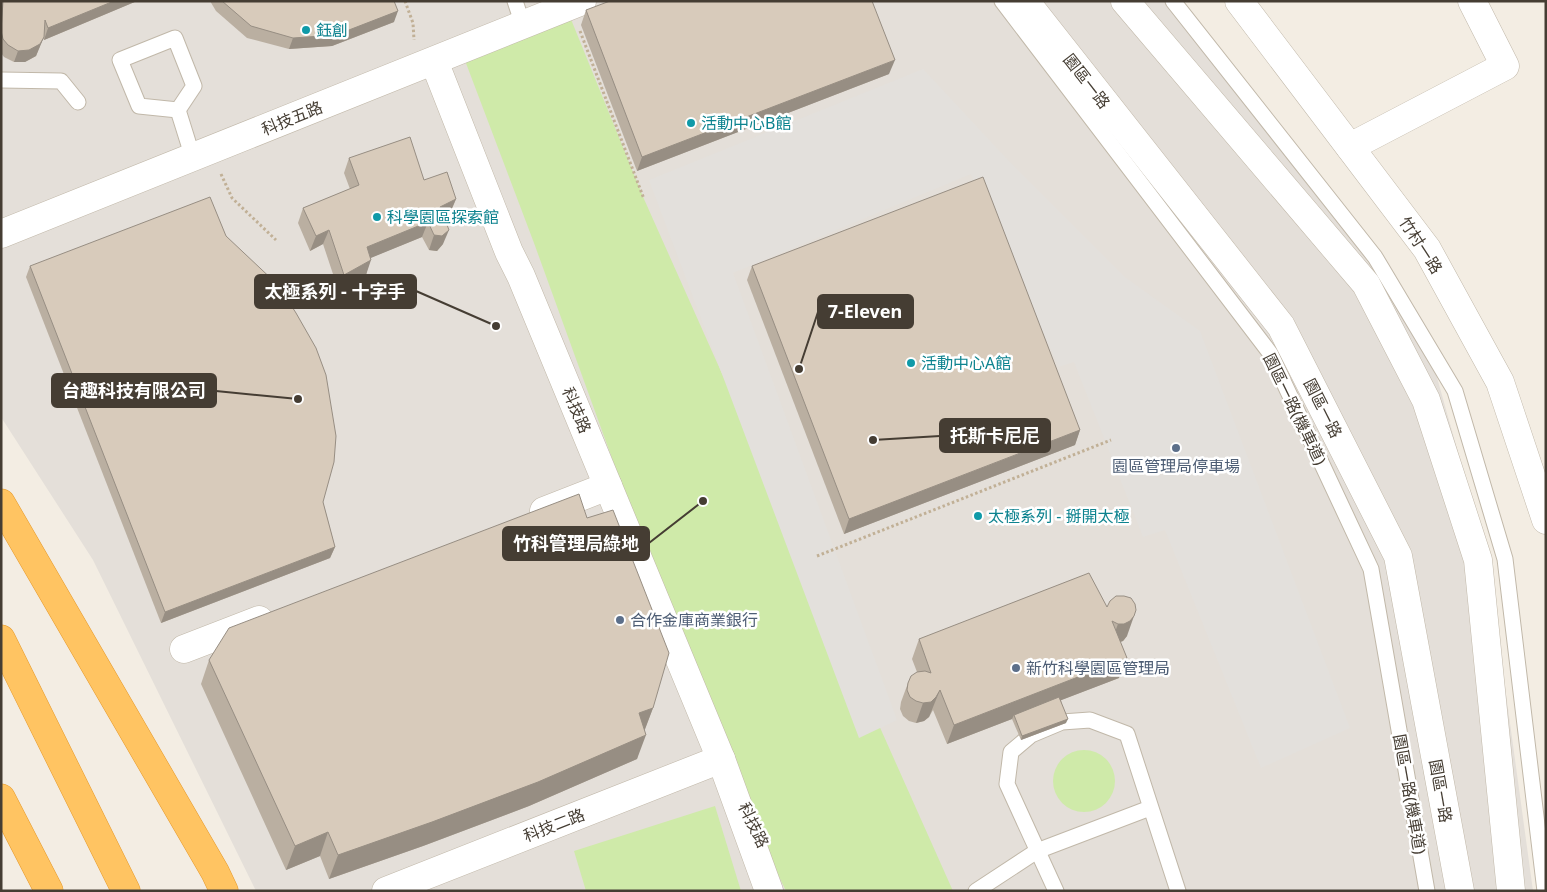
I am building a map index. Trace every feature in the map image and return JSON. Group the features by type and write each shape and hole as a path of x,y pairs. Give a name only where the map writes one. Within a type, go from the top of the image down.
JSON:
{"highway":[{"path":"1,503 224,891"},
{"path":"1,639 126,891"},
{"path":"1,798 49,891"}],"street":[{"name":"園區一路","path":"1025,1 1281,326 1398,556 1460,891"},
{"path":"1125,1 1366,284 1426,400 1478,560 1511,891"},
{"name":"竹村一路","path":"1239,1 1426,249 1500,382 1546,520"},
{"path":"1350,147 1505,66 1472,1"},
{"name":"科技五路","path":"1,234 426,64 519,13 577,4"},
{"name":"科技路","path":"426,64 520,276 608,486 721,759 769,891"},
{"path":"522,519 608,486"},
{"path":"184,649 284,610"},
{"name":"科技路","path":"721,759 786,891"},
{"name":"科技二路","path":"386,891 721,759"}],"lane":[{"name":"園區一路(機車道)","path":"1002,1 1270,353 1371,569 1427,891"},
{"path":"1173,1 1375,257 1455,391 1505,559 1544,891"},
{"path":"175,38 194,86 178,110 139,106 120,60 175,38"},
{"path":"1,80 61,81 78,102"},
{"path":"178,110 193,158"},
{"path":"1056,891 1007,784 1011,752 1031,735 1062,722 1090,720 1127,734 1178,891"},
{"path":"976,891 1037,851 1150,808"}],"path":[{"path":"405,1 426,64"},
{"path":"577,4 644,199"},
{"path":"232,198 276,240"},
{"path":"817,556 1111,440"}],"shaded area":[{"path":"1,1 1174,1 1287,142 1427,342 1487,555 1533,891 256,891 93,560 1,417"},
{"path":"923,69 1006,158 1126,278 1200,331 1350,728 1261,768 1165,530 1143,537 1074,362 1059,367 971,174 733,273 897,720 859,738 649,180"}],"green space":[{"path":"566,7 644,199 953,891 786,891 721,759 534,243 461,50"},
{"path":"1078,750 1090,750 1106,759 1113,769 1115,781 1113,793 1106,803 1090,812 1078,812 1067,807 1058,798 1053,787 1053,775 1058,764 1067,755"},
{"path":"715,806 741,891 586,891 574,851"}],"building":[{"path":"3,1 114,1 48,28 45,20 44,37 40,44 29,50 18,51 8,45 3,39 1,31"},
{"name":"鈺創","path":"222,1 394,1 398,11 336,35 293,38 251,26"},
{"name":"活動中心B館","path":"610,1 872,1 895,60 642,157 586,10"},
{"name":"科學園區探索館","path":"410,137 424,180 447,172 456,199 440,207 449,230 442,236 434,235 428,222 367,247 371,260 344,275 329,230 316,236 303,208 359,185 349,158"},
{"name":"活動中心A館","path":"983,177 1080,430 849,519 752,266"},
{"path":"210,197 226,236 278,285 316,348 326,375 336,436 334,462 323,502 335,547 165,612 30,266"},
{"path":"579,494 587,518 613,510 669,653 653,708 639,713 646,735 538,782 338,855 328,832 295,846 209,660 229,628"},
{"name":"新竹科學園區管理局","path":"1089,573 1107,607 1116,596 1131,598 1135,604 1136,610 1130,621 1118,624 1112,621 1127,658 954,725 940,690 931,702 923,703 910,697 907,690 911,676 917,672 925,671 931,673 919,639"},
{"path":"1059,697 1068,719 1022,736 1014,715"}],"place":[{"name":"鈺創","path":"306,30"},
{"name":"活動中心B館","path":"691,123"},
{"name":"科學園區探索館","path":"377,217"},
{"name":"太極系列 - 十字手","path":"496,326"},
{"name":"活動中心A館","path":"911,363"},
{"name":"7-Eleven","path":"799,369"},
{"name":"台趣科技有限公司","path":"298,399"},
{"name":"托斯卡尼尼","path":"873,440"},
{"name":"園區管理局停車場","path":"1176,448"},
{"name":"竹科管理局綠地","path":"703,501"},
{"name":"太極系列 - 掰開太極","path":"978,516"},
{"name":"合作金庫商業銀行","path":"620,620"},
{"name":"新竹科學園區管理局","path":"1016,668"}]}
